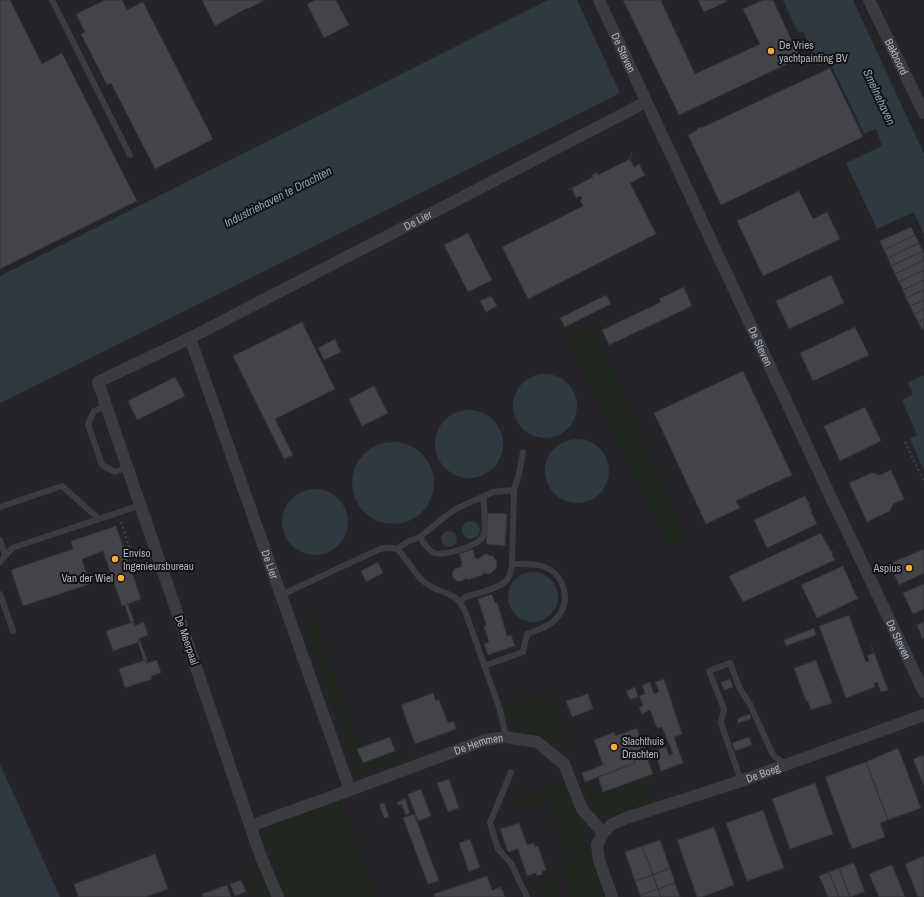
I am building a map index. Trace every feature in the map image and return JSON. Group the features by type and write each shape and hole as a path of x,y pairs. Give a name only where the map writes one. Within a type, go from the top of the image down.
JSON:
{"street":[{"name":"De Steven","path":"598,0 924,692"},
{"name":"Bakboord","path":"870,0 924,113"},
{"name":"De Lier","path":"98,382 190,338 646,102"},
{"name":"De Lier","path":"190,338 350,790"},
{"name":"De Meerpaal","path":"98,382 250,826 278,897"},
{"name":"De Boeg","path":"603,833 611,825 626,818 741,781 924,715"},
{"name":"De Hemmen","path":"250,826 485,740 506,737 537,742 564,764 582,809 603,833"},
{"path":"603,833 597,845 598,860 612,897"}],"lane":[{"path":"52,0 130,155"},
{"path":"107,406 94,411 88,424 102,465 115,472 128,468"},
{"path":"461,602 465,597 500,585 506,581 510,574 512,564 514,490 523,452"},
{"path":"0,507 62,486 99,519"},
{"path":"397,549 407,542 420,537 447,515 483,496 501,491 514,490"},
{"path":"420,537 429,550 439,554 460,550 478,542 482,538 484,529 483,496"},
{"path":"0,562 12,548 141,505"},
{"path":"0,540 6,555"},
{"path":"282,595 380,549 389,547 397,549 425,583 456,597 461,602 500,710 506,737"},
{"path":"484,666 523,652 527,634 551,623 560,614 565,603 564,587 555,573 541,565 512,564"},
{"path":"0,594 13,631"},
{"path":"741,781 721,723 724,709 708,671 730,663 740,689 750,704 772,753 788,764"},
{"path":"511,772 490,823 498,849 511,863 527,897"}],"path":[{"path":"905,442 924,482"},
{"path":"121,522 133,558 136,557"},
{"path":"124,548 129,546"}],"shaded area":[{"path":"0,0 924,0 924,897 39,897 0,811"},
{"path":"592,322 685,535 682,544 674,548 668,547 565,336"},
{"path":"311,615 360,748 371,759 404,747 407,757 364,773 356,769 302,618"},
{"path":"550,692 566,740 551,745 531,735 518,732 518,730 513,729 504,708"},
{"path":"642,769 653,801 609,816 598,815 594,812 587,800 584,790"},
{"path":"565,782 606,897 572,897 559,861 569,856 550,803 545,800 519,809 514,800"},
{"path":"338,796 377,897 287,897 266,844 268,830 273,823"},
{"path":"263,869 274,897 253,897 245,876"},
{"path":"549,870 559,897 544,897 537,874"}],"water":[{"name":"Industriehaven te Drachten","path":"548,0 577,0 620,93 0,403 0,276"},
{"name":"Smelnehaven","path":"783,0 853,0 924,154 924,235 914,212 877,229 846,163 882,146 876,129 864,134 829,60 818,65 803,31 798,33"},
{"path":"539,374 551,374 568,383 575,394 577,406 575,418 568,429 551,438 539,438 527,433 518,424 513,412 513,400 518,388 527,379"},
{"path":"924,375 924,471 910,439 917,435 902,400 913,394 908,383"},
{"path":"462,410 476,410 488,416 497,425 503,437 501,457 493,468 482,476 476,478 462,478 456,476 445,468 437,457 435,451 435,437 437,431 445,420 456,412"},
{"path":"571,439 583,439 600,448 607,459 609,471 607,483 600,494 583,503 571,503 559,498 550,489 545,477 545,465 550,453 559,444"},
{"path":"393,442 409,445 422,454 431,467 434,483 431,499 422,512 409,521 393,524 377,521 364,512 355,499 352,483 355,467 364,454 377,445"},
{"path":"309,489 321,489 328,491 339,498 346,509 348,522 346,535 339,546 328,553 321,555 309,555 302,553 291,546 284,535 282,528 282,516 284,509 291,498 302,491"},
{"path":"471,521 477,524 480,530 477,536 471,539 465,536 462,530 465,524"},
{"path":"446,531 452,531 457,536 455,545 452,547 446,547 441,542 441,536"},
{"path":"533,572 542,574 553,583 558,597 556,606 547,617 533,622 524,620 513,611 508,597 510,588 519,577"},
{"path":"0,764 60,897 0,897"}],"building":[{"path":"0,0 10,0 42,64 62,53 137,201 0,269"},
{"path":"105,0 122,0 127,10 143,2 213,139 155,169 111,83 107,85 81,34 85,32 76,14"},
{"path":"202,0 265,0 248,9 247,8 215,26"},
{"path":"315,0 336,0 349,25 324,38 307,4"},
{"name":"De Vries yachtpainting BV","path":"623,0 662,0 661,1 695,74 760,44 743,9 763,0 773,0 800,58 679,115"},
{"path":"698,0 727,0 728,1 704,12"},
{"path":"830,68 863,137 721,205 688,135 697,130 698,127 701,128"},
{"path":"630,159 634,167 639,164 645,175 630,183 656,234 528,299 502,247 583,206 580,200 582,199 581,196 576,198 572,189 568,190 593,177 592,175 597,172 598,175"},
{"path":"799,191 813,219 827,212 840,239 763,276 737,221"},
{"path":"911,227 915,235 884,250 880,241"},
{"path":"468,233 492,280 468,292 444,245"},
{"path":"915,235 919,243 888,258 884,250"},
{"path":"919,243 923,251 891,266 888,258"},
{"path":"923,251 924,260 895,274 891,266"},
{"path":"924,260 924,270 899,282 895,274"},
{"path":"924,270 924,280 903,290 899,282"},
{"path":"831,275 844,303 789,329 776,301"},
{"path":"924,280 924,290 906,298 903,290"},
{"path":"684,287 692,306 609,345 602,330 661,302 659,299"},
{"path":"924,290 924,300 910,306 906,298"},
{"path":"606,295 611,304 565,327 560,318"},
{"path":"491,296 497,306 486,312 480,301"},
{"path":"924,300 924,309 914,314 910,306"},
{"path":"924,309 924,319 918,322 914,314"},
{"path":"924,319 924,329 922,330 918,322"},
{"path":"302,322 335,389 275,419 293,455 284,459 233,356"},
{"path":"855,327 869,355 813,381 800,353"},
{"path":"335,339 341,352 324,360 318,348"},
{"path":"743,371 792,475 736,501 740,508 706,524 654,413"},
{"path":"175,377 185,396 137,420 128,401"},
{"path":"374,386 388,413 362,426 349,399"},
{"path":"865,407 881,441 840,461 824,426"},
{"path":"891,470 904,499 893,504 890,511 867,522 849,483 872,473 880,475"},
{"path":"805,496 810,503 809,505 811,512 817,524 767,548 754,520"},
{"path":"488,513 507,514 505,546 486,544"},
{"path":"116,526 141,599 122,606 103,551 82,559 90,584 23,606 11,570 73,549 71,541"},
{"path":"821,533 830,551 833,551 832,554 835,560 743,602 729,576"},
{"path":"473,549 475,558 478,559 485,554 493,556 497,562 496,568 490,574 483,573 482,575 468,580 466,578 462,581 457,581 453,578 452,574 454,569 461,567 462,562 459,554"},
{"name":"Aspius","path":"924,549 924,573 899,585 894,574 896,573 891,563"},
{"path":"378,562 383,573 366,582 361,571"},
{"path":"843,566 851,584 852,583 851,585 857,597 859,598 817,618 801,585"},
{"path":"924,584 924,609 913,614 903,593"},
{"path":"492,594 495,603 497,602 507,636 511,635 515,646 488,655 484,644 489,642 484,626 486,625 478,599"},
{"path":"128,604 135,625 134,626 133,622 131,623 125,605"},
{"path":"849,615 866,662 869,661 867,656 874,653 871,644 888,690 881,692 877,682 874,683 875,687 846,698 819,626"},
{"path":"133,622 134,626 144,622 148,635 138,639 139,642 113,651 106,631"},
{"path":"924,622 924,638 922,638 917,625"},
{"path":"814,628 816,635 786,646 784,640"},
{"path":"139,638 148,663 145,660 144,661 138,642"},
{"path":"145,660 147,663 157,660 161,673 151,676 152,679 125,688 119,669"},
{"path":"816,660 832,703 811,710 808,701 806,701 794,668"},
{"path":"664,679 682,734 674,737 683,763 661,771 655,751 666,747 669,756 673,754 662,727 657,728 650,710 642,714 639,707 643,706 639,696 645,694 642,685 650,682 654,694 659,692 655,682"},
{"path":"730,679 733,687 724,690 721,682"},
{"path":"635,687 638,697 630,700 626,691"},
{"path":"433,693 436,701 439,700 448,723 454,722 456,729 415,744 401,705"},
{"path":"588,694 593,709 572,717 566,701"},
{"path":"750,714 751,719 738,723 737,719"},
{"path":"637,728 644,748 631,753 635,763 585,782 582,773 603,765 594,740 614,732 616,736"},
{"path":"390,737 395,751 363,763 357,749"},
{"path":"749,737 752,745 735,751 732,743"},
{"path":"644,748 653,774 603,792 598,777 635,763 631,753"},
{"path":"898,748 921,808 888,820 866,762"},
{"path":"924,755 924,786 913,759"},
{"path":"866,762 888,820 880,823 885,837 852,849 825,777"},
{"path":"449,779 459,808 448,812 437,783"},
{"path":"815,783 833,834 790,849 772,799"},
{"path":"421,789 431,816 418,821 408,794"},
{"path":"405,798 410,813 406,815 401,804 398,805 397,803"},
{"path":"384,803 389,817 384,818 379,804"},
{"path":"763,810 784,868 747,881 726,823"},
{"path":"414,814 439,881 428,884 403,818"},
{"path":"519,823 527,845 534,843 535,847 538,846 546,870 542,871 543,874 537,876 536,873 527,876 518,849 508,852 500,829"},
{"path":"714,827 734,885 702,897 697,897 677,840"},
{"path":"470,839 480,867 469,872 459,843"},
{"path":"660,840 670,868 653,875 642,846"},
{"path":"642,846 653,875 635,881 625,852"},
{"path":"155,854 168,889 146,897 78,897 74,884"},
{"path":"924,856 924,897 918,897 905,864"},
{"path":"854,863 865,892 850,897 839,868"},
{"path":"892,865 905,897 879,897 869,874"},
{"path":"670,868 675,883 658,889 653,875"},
{"path":"839,868 850,897 839,897 829,872"},
{"path":"829,872 839,897 828,897 819,876"},
{"path":"653,875 658,889 640,895 635,881"},
{"path":"487,876 492,890 501,887 505,897 435,897 434,894"},
{"path":"241,880 246,892 235,896 230,884"},
{"path":"675,883 680,897 661,897 658,889"},
{"path":"227,885 231,897 203,897 202,894"},
{"path":"658,889 661,897 641,897 640,895"}],"place":[{"name":"De Vries yachtpainting BV","path":"771,51"},
{"name":"Enviso Ingenieursbureau","path":"115,559"},
{"name":"Aspius","path":"909,568"},
{"name":"Van der Wiel","path":"121,578"},
{"name":"Slachthuis Drachten","path":"614,747"}]}
